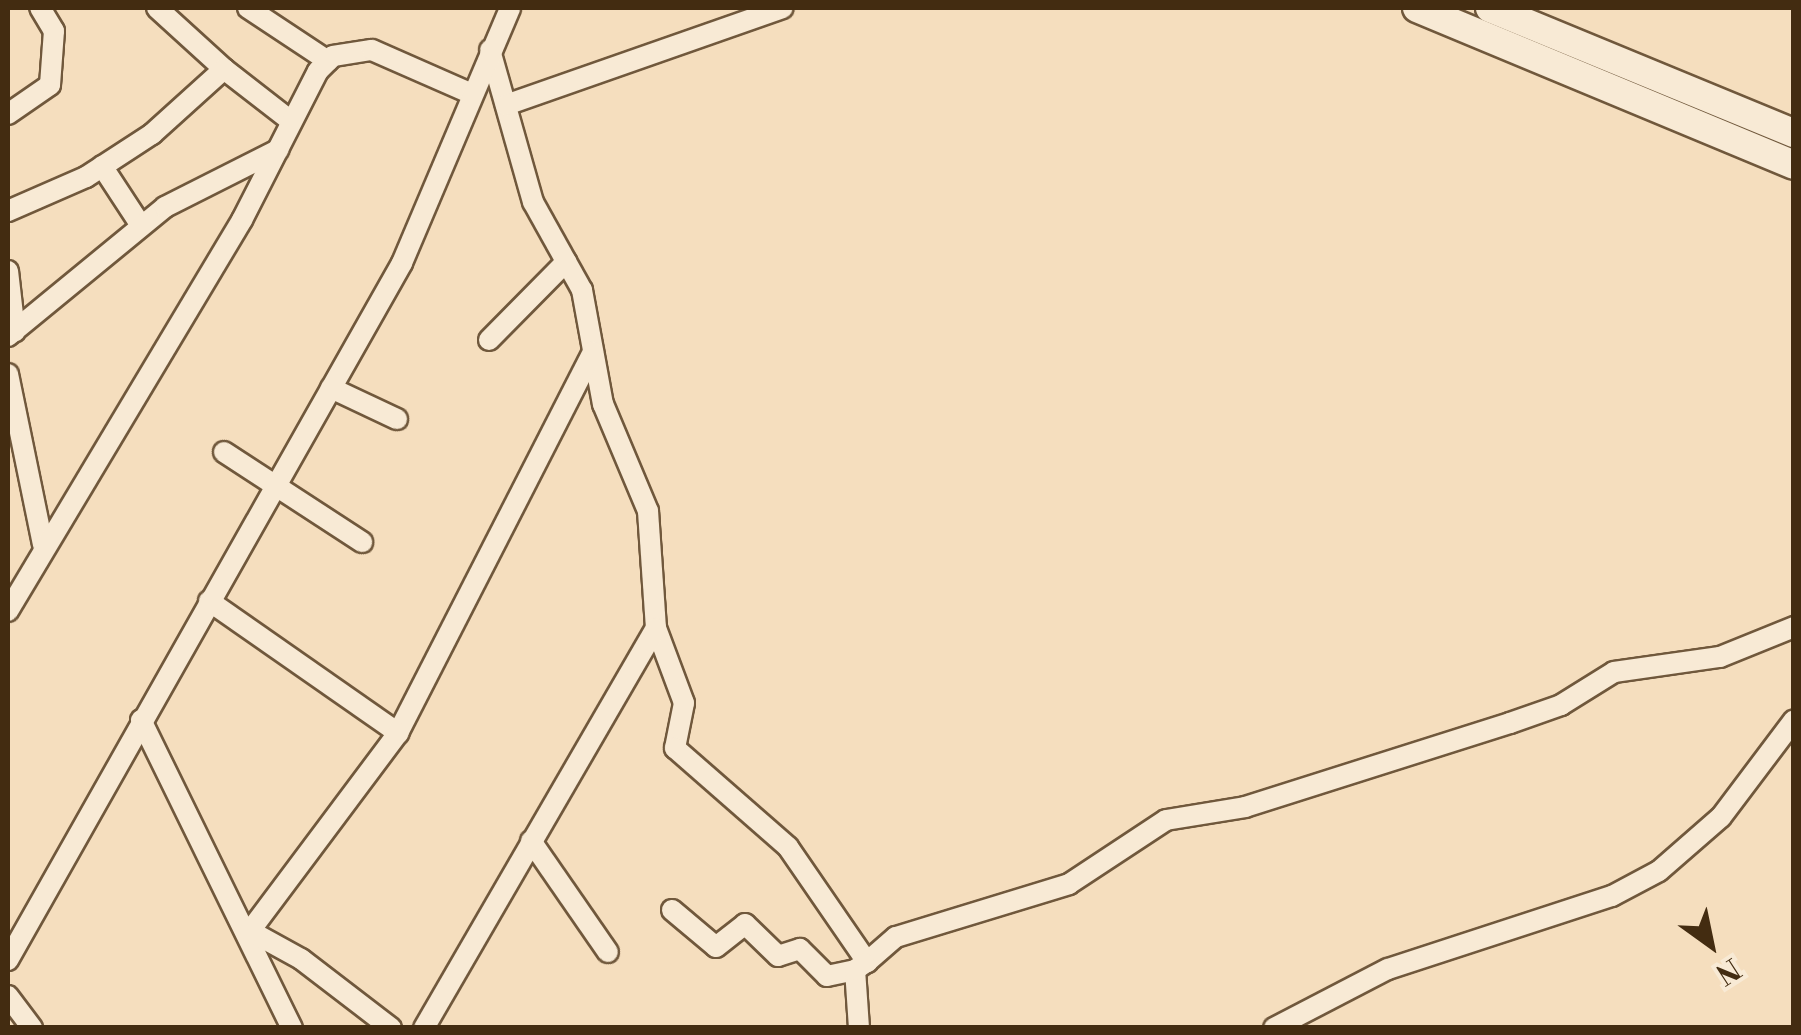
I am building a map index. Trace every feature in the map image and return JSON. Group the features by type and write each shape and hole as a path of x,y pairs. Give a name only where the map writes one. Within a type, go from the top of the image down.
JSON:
{"main road":[{"path":"1418,8 1794,165"},
{"path":"1490,8 1794,132"}],"street":[{"path":"8,114 50,85 54,31 40,8"},
{"path":"157,8 224,69 291,121"},
{"path":"248,8 328,61"},
{"path":"9,949 402,263 510,8"},
{"path":"506,105 783,8"},
{"path":"8,611 43,544 328,61 372,50 472,94"},
{"path":"490,50 532,202 582,290 603,404 648,512 656,628 684,703 675,748 788,847 861,966 859,1028"},
{"path":"8,211 102,166 152,134 224,69"},
{"path":"11,334 140,224 278,150"},
{"path":"102,166 140,224"},
{"path":"489,340 566,262"},
{"path":"8,270 11,334"},
{"path":"250,930 398,733 593,352"},
{"path":"8,374 43,544"},
{"path":"330,388 397,420"},
{"path":"224,452 362,542"},
{"path":"209,601 398,733"},
{"path":"672,910 716,947 745,924 778,956 800,949 827,976 861,966 896,937 1070,884 1166,820 1245,807 1510,723 1561,704 1614,672 1720,658 1794,627"},
{"path":"424,1028 656,628"},
{"path":"141,720 250,930 292,1028"},
{"path":"1274,1028 1388,969 1612,896 1658,871 1722,817 1794,720"},
{"path":"531,840 589,915 608,952"},
{"path":"250,930 301,958 391,1028"},
{"path":"8,996 32,1028"}]}
